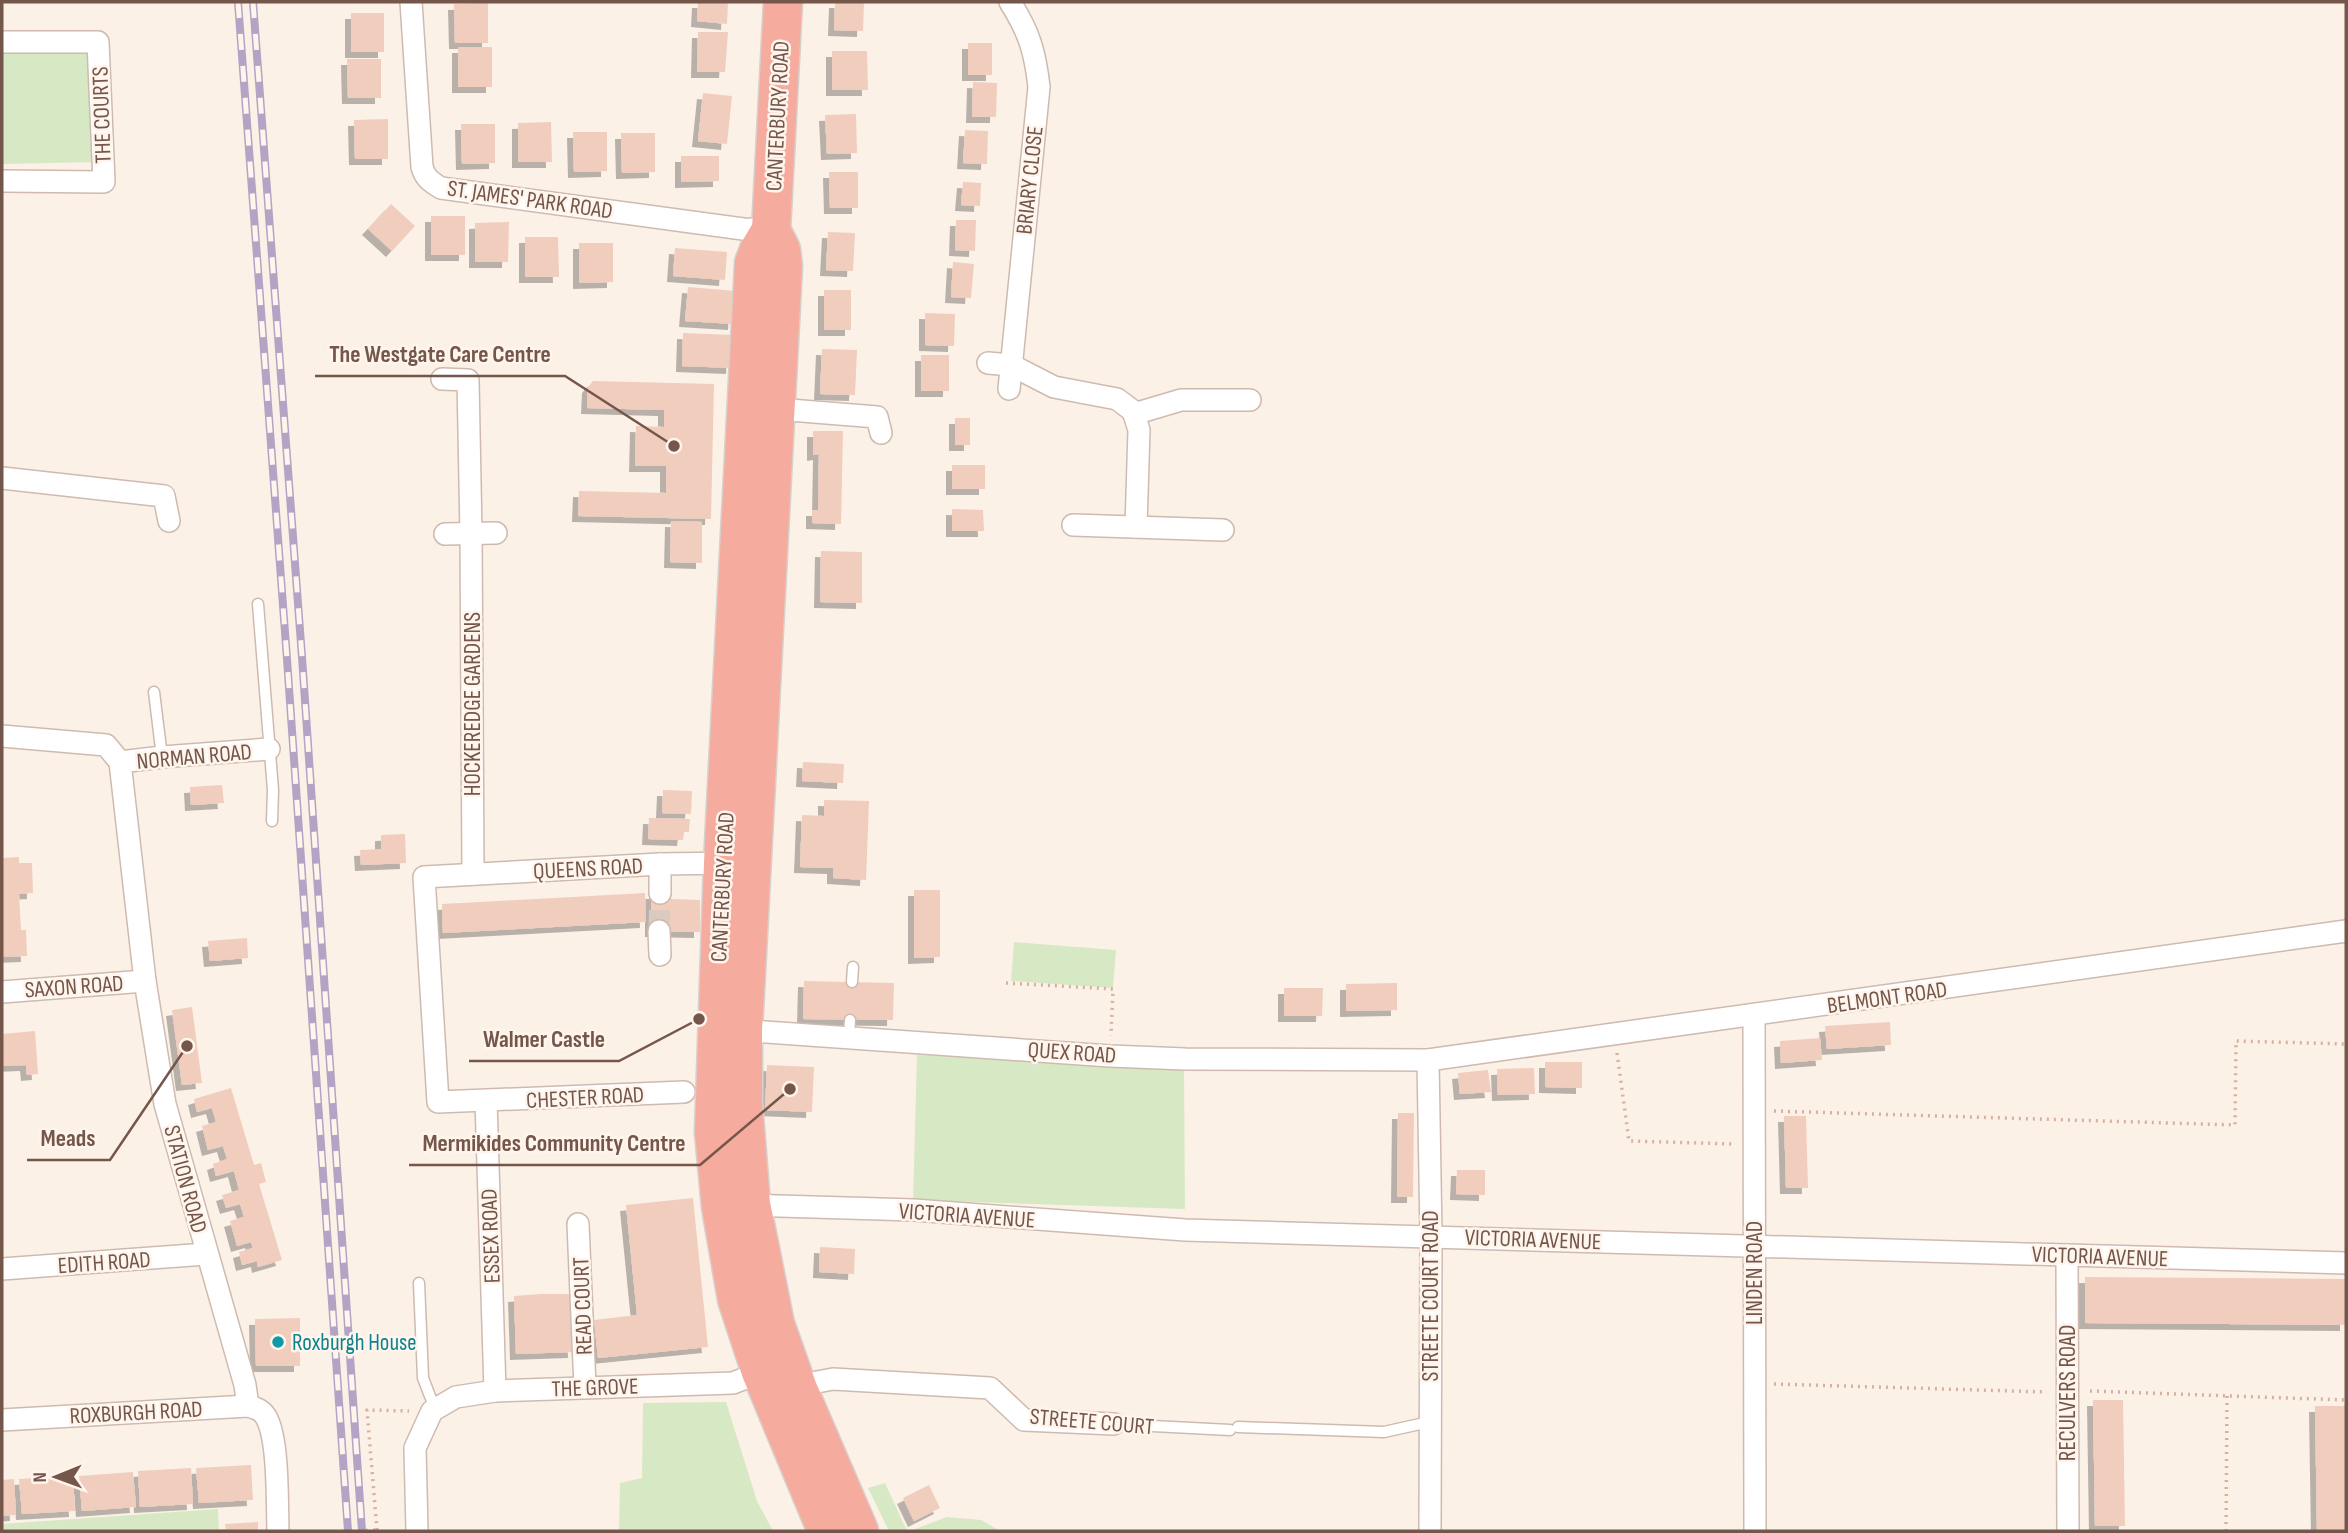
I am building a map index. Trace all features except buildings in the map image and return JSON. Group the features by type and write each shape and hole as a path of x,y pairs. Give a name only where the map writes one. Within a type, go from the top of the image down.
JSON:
{"highway":[{"name":"CANTERBURY ROAD","path":"783,2 771,230 754,263 754,549 730,1029 743,1104 736,1206 737,1298 761,1372 827,1531"},
{"name":"CANTERBURY ROAD","path":"754,549 777,409 783,266 781,250 771,230"},
{"name":"CANTERBURY ROAD","path":"736,1206 798,1389 859,1531"}],"street":[{"name":"ST. JAMES' PARK ROAD","path":"411,2 422,167 431,182 441,188 729,227 771,230"},
{"name":"BRIARY CLOSE","path":"1009,389 1039,87 1036,56 1026,28 1010,2"},
{"name":"THE COURTS","path":"2,42 98,42 104,183 2,181"},
{"path":"988,363 1011,365 1054,387 1117,399 1126,404 1134,414 1139,430 1136,527"},
{"name":"HOCKEREDGE GARDENS","path":"442,379 468,380 473,874"},
{"path":"1134,414 1181,400 1250,400"},
{"path":"777,409 877,417 881,433"},
{"path":"2,478 164,496 169,521"},
{"path":"1073,526 1223,530"},
{"path":"444,534 496,533"},
{"name":"NORMAN ROAD","path":"2,736 106,745 120,762 269,749"},
{"name":"STATION ROAD","path":"120,762 145,981 165,1104 245,1385 273,1441 278,1531"},
{"name":"QUEENS ROAD","path":"486,1101 438,1102 424,877 660,864 738,863"},
{"path":"660,864 660,893"},
{"path":"659,931 660,956"},
{"name":"BELMONT ROAD","path":"1428,1060 2346,932"},
{"name":"SAXON ROAD","path":"2,992 145,981"},
{"name":"LINDEN ROAD","path":"1754,1016 1755,1531"},
{"name":"QUEX ROAD","path":"730,1029 850,1028 1110,1056 1428,1060"},
{"name":"STREETE COURT ROAD","path":"1428,1060 1431,1236 1430,1531"},
{"name":"CHESTER ROAD","path":"486,1101 684,1092"},
{"name":"ESSEX ROAD","path":"486,1101 495,1391"},
{"name":"VICTORIA AVENUE","path":"736,1206 914,1210 1185,1230 2346,1263"},
{"name":"READ COURT","path":"578,1224 585,1387"},
{"name":"EDITH ROAD","path":"2,1269 206,1254"},
{"name":"RECULVERS ROAD","path":"2067,1255 2068,1531"},
{"path":"761,1372 798,1389"},
{"name":"THE GROVE","path":"434,1410 456,1397 495,1391 733,1384 761,1372"},
{"name":"STREETE COURT","path":"798,1389 833,1379 990,1388 1024,1420 1114,1424"},
{"path":"417,1531 415,1448 434,1410"},
{"name":"ROXBURGH ROAD","path":"2,1420 257,1412"}],"lane":[{"path":"258,604 273,790 272,821"},
{"path":"154,692 162,757"},
{"path":"852,982 853,967"},
{"path":"419,1283 423,1378 434,1410"},
{"name":"STREETE COURT","path":"1114,1424 1384,1432 1429,1422"}],"path":[{"path":"1006,983 1112,989 1110,1056"},
{"path":"1614,1035 1629,1141 1754,1144"},
{"path":"1754,1111 2235,1125 2236,1041 2346,1044"},
{"path":"1755,1384 2346,1400"},
{"path":"2226,1531 2227,1396"},
{"path":"359,1531 377,1530 367,1410 434,1410"}],"green space":[{"path":"95,42 97,162 2,164 2,43"},
{"path":"1014,942 1116,950 1113,988 1011,981"},
{"path":"917,1055 1184,1063 1185,1209 913,1200"},
{"path":"726,1402 757,1501 773,1531 561,1531 619,1530 620,1483 642,1478 643,1403"},
{"path":"885,1483 907,1531 889,1531 868,1488"},
{"path":"218,1509 219,1531 2,1531 2,1524"},
{"path":"947,1517 981,1520 1000,1531 910,1531"}],"tunnel":[{"path":"659,931 660,893"}],"railway":[{"path":"238,2 348,1531"},
{"path":"253,2 302,657 362,1531"}],"place":[{"name":"The Westgate Care Centre","path":"674,446"},
{"name":"Walmer Castle","path":"699,1019"},
{"name":"Meads","path":"187,1046"},
{"name":"Mermikides Community Centre","path":"790,1089"},
{"name":"Roxburgh House","path":"278,1342"}]}
